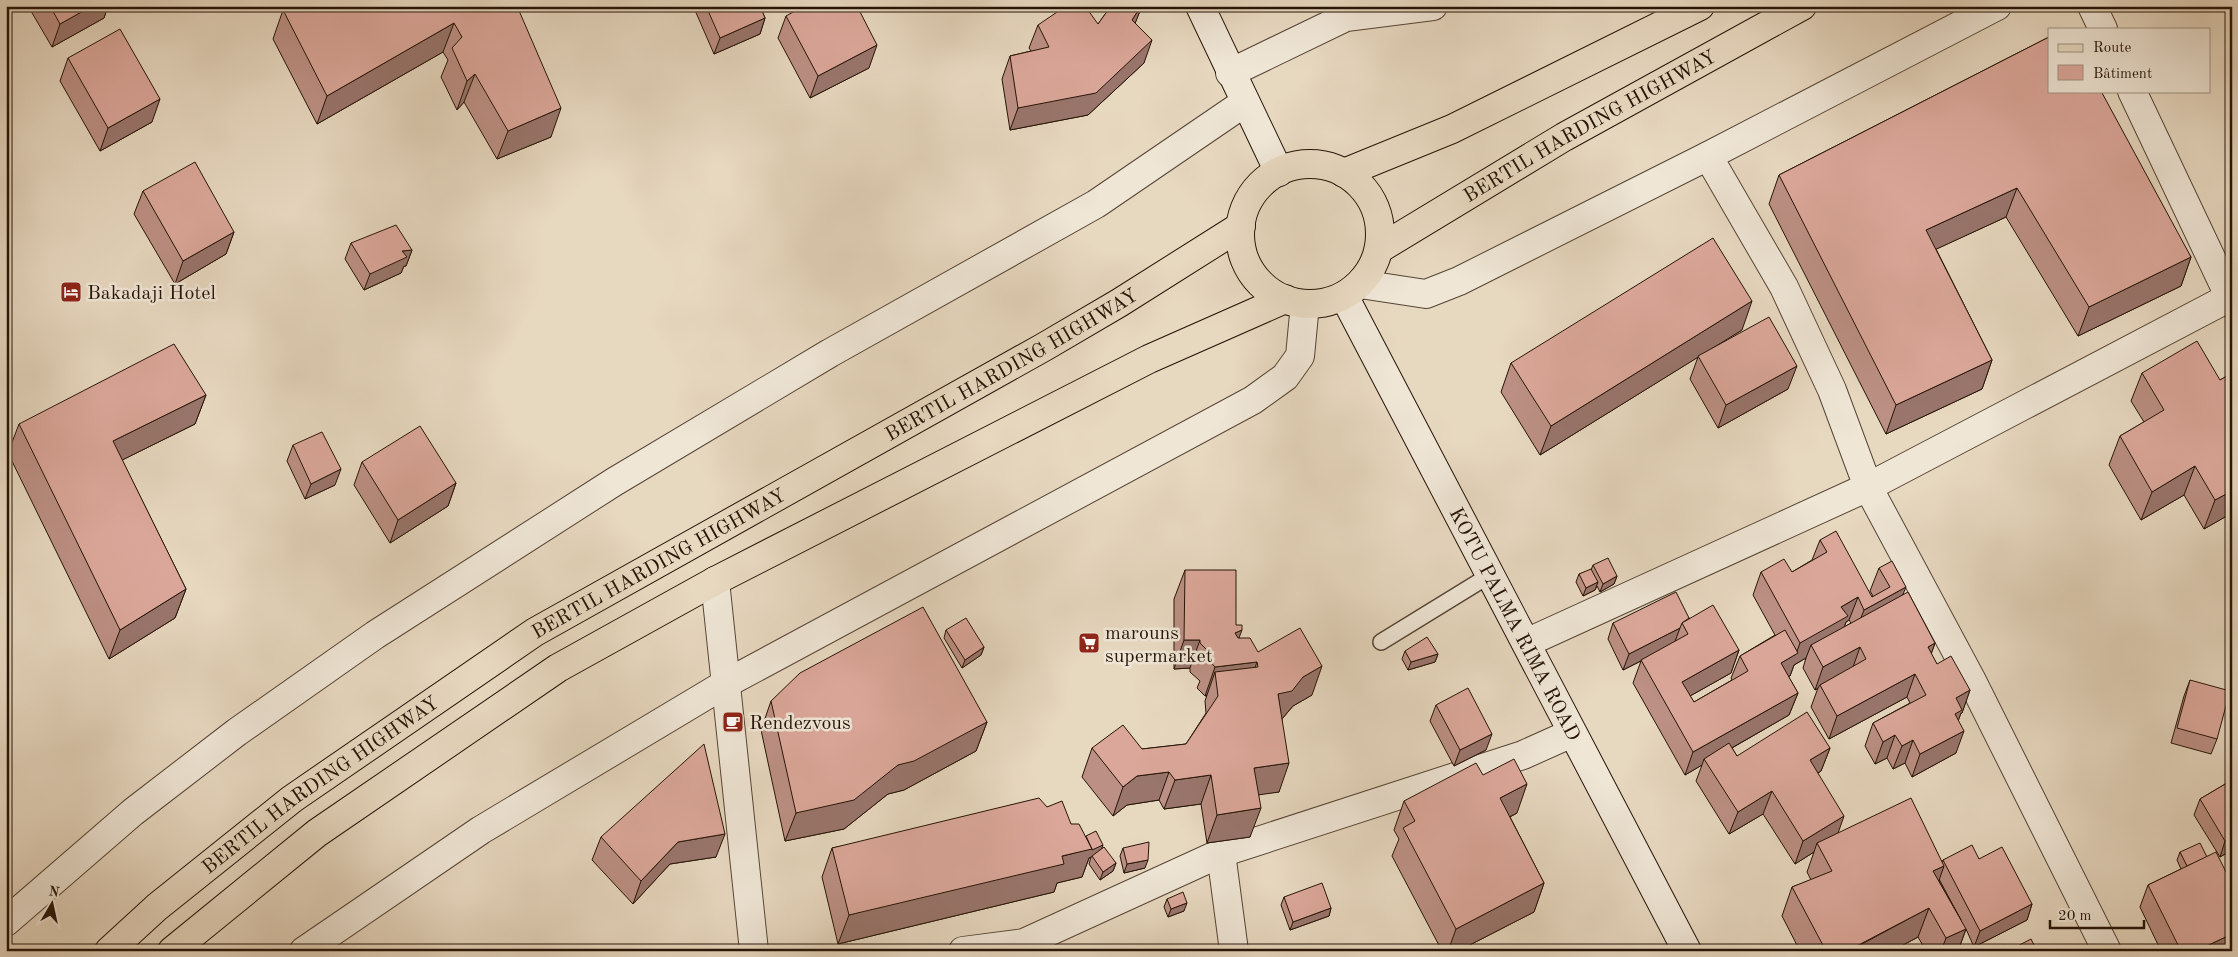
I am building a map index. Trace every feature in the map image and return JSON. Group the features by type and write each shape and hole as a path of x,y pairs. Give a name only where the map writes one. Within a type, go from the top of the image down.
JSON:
{"main road":[{"path":"1344,173 1452,129 1700,6"},
{"name":"BERTIL HARDING HIGHWAY","path":"1379,250 1564,137 1802,6"},
{"path":"1295,301 1267,289 1254,275 1245,260 1241,243 1241,226 1244,209 1252,194 1264,181 1279,172 1295,166 1312,164 1344,173 1358,182 1369,195 1376,210 1380,230 1379,250 1372,268 1352,290"},
{"name":"BERTIL HARDING HIGHWAY","path":"109,951 157,907 292,799 535,632 1044,347 1119,303 1241,226"},
{"name":"BERTIL HARDING HIGHWAY","path":"172,951 318,833 558,668 715,581 1149,358 1295,301 1325,302 1352,290"}],"street":[{"path":"1200,6 1244,103 1279,172"},
{"path":"1230,73 1346,17 1433,6"},
{"path":"1352,290 1426,294 1459,280 1708,156 1997,6"},
{"path":"2092,6 2103,28"},
{"path":"1526,643 1868,487 2231,298 2132,92"},
{"path":"6,922 133,812 237,732 375,635 614,482 813,363 1096,204 1244,103"},
{"path":"1708,156 1784,287 1832,390 1868,487 1972,679 2107,951"},
{"name":"KOTU PALMA RIMA ROAD","path":"1352,290 1490,575 1687,951"},
{"path":"304,951 481,830 725,684 1252,400 1285,377 1300,356 1295,301"},
{"path":"715,581 754,951"},
{"path":"963,951 1024,942 1221,853 1523,755 1572,733"},
{"path":"1221,853 1234,951"}],"lane":[{"path":"1381,642 1490,575"}],"building":[{"path":"50,6 92,6 60,24"},
{"path":"290,6 517,6 561,108 508,131 475,74 467,81 452,48 462,37 454,23 327,96 283,10"},
{"path":"706,6 760,6 765,18 720,38"},
{"path":"804,6 857,6 877,45 818,76 786,16"},
{"path":"1066,6 1085,6 1098,24 1111,6 1141,6 1132,20 1152,40 1096,93 1018,108 1010,56 1049,47 1038,25"},
{"path":"120,29 160,99 108,128 68,58"},
{"path":"2048,38 2048,92 2102,92 2191,257 2089,307 2017,188 1926,230 1992,360 1896,405 1779,175"},
{"path":"195,162 234,232 183,261 143,191"},
{"path":"396,225 412,250 402,251 407,257 370,274 351,243"},
{"path":"1713,238 1752,301 1551,426 1511,363"},
{"path":"1769,317 1797,366 1726,405 1698,356"},
{"path":"2197,341 2220,380 2232,373 2232,491 2215,500 2195,466 2152,492 2120,436 2164,410 2142,373"},
{"path":"174,344 206,395 113,441 186,589 120,630 19,424"},
{"path":"420,426 456,483 398,520 362,462"},
{"path":"322,432 341,469 311,484 293,445"},
{"path":"1836,531 1872,597 1890,587 1879,568 1892,561 1906,587 1864,610 1858,597 1841,607 1848,616 1800,643 1761,572 1784,559 1792,572 1827,552 1820,540"},
{"path":"1608,558 1617,576 1603,584 1593,565"},
{"path":"1591,569 1598,582 1586,588 1579,574"},
{"path":"1185,570 1236,570 1236,625 1242,625 1242,630 1235,633 1238,638 1250,638 1258,652 1300,628 1322,666 1303,677 1292,691 1278,694 1289,763 1254,768 1261,808 1217,815 1211,775 1175,780 1169,772 1137,776 1123,787 1092,748 1123,725 1142,749 1186,744 1218,696 1215,672 1258,667 1257,662 1215,667 1208,659 1212,655 1200,643 1200,640 1184,640"},
{"path":"1676,592 1689,618 1682,623 1680,628 1629,654 1613,623"},
{"path":"1908,592 1935,643 1928,647 1937,664 1951,656 1970,690 1956,698 1962,710 1955,714 1964,731 1920,754 1913,740 1902,746 1895,735 1883,742 1873,723 1926,695 1915,674 1837,716 1820,685 1866,659 1860,647 1823,667 1811,645"},
{"path":"1713,605 1739,650 1682,682 1694,702 1748,671 1740,656 1785,630 1798,653 1781,663 1798,693 1693,752 1641,660 1688,634 1682,623"},
{"path":"923,607 987,722 914,761 898,765 854,800 796,813 771,701 800,673"},
{"path":"966,618 984,647 965,660 946,630"},
{"path":"1427,637 1438,654 1411,662 1405,651"},
{"path":"2190,680 2230,691 2217,739 2177,728"},
{"path":"1468,688 1492,734 1460,750 1436,705"},
{"path":"1807,712 1830,748 1810,760 1844,816 1803,841 1772,791 1738,812 1704,759 1729,743 1737,756"},
{"path":"704,744 725,834 678,842 641,881 601,837"},
{"path":"1514,759 1527,784 1500,798 1544,883 1456,929 1403,828 1415,821 1404,801 1476,763 1483,775"},
{"path":"2232,780 2232,837 2225,841 2200,799"},
{"path":"1039,798 1047,807 1062,801 1071,824 1079,824 1092,849 1062,856 1064,864 849,915 832,848"},
{"path":"1911,798 1944,866 1933,871 1966,929 1946,938 1929,908 1849,951 1826,951 1792,887 1832,871 1817,843"},
{"path":"1096,831 1103,845 1092,850 1086,836"},
{"path":"1149,842 1148,860 1127,864 1123,848"},
{"path":"2200,843 2207,857 2187,866 2180,852"},
{"path":"1972,845 1979,859 2002,847 2032,904 1980,931 1943,860"},
{"path":"1104,847 1116,863 1103,872 1092,856"},
{"path":"2216,852 2232,884 2232,934 2196,951 2181,951 2148,885"},
{"path":"1322,883 1331,908 1293,922 1284,897"},
{"path":"1183,892 1187,903 1171,909 1167,899"},
{"path":"2031,939 2036,949 2032,951 2008,951"},
{"path":"2004,945 2007,951 1991,951"}],"place":[{"name":"Bakadaji Hotel","path":"71,292"},
{"name":"marouns supermarket","path":"1089,643"},
{"name":"Rendezvous","path":"733,722"}]}
